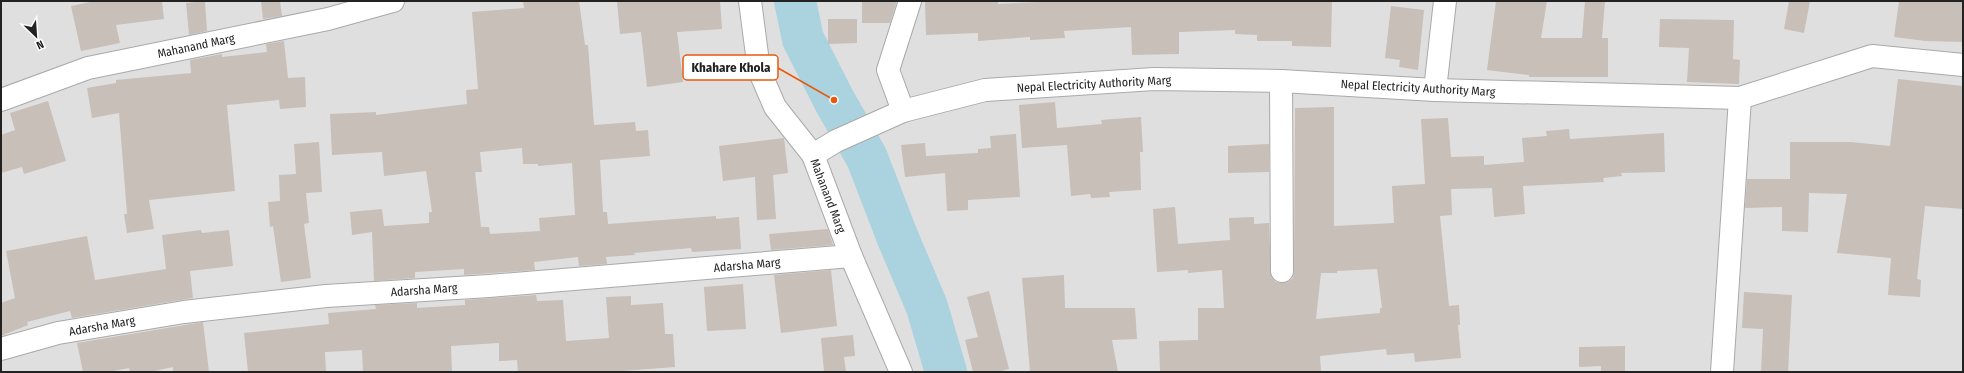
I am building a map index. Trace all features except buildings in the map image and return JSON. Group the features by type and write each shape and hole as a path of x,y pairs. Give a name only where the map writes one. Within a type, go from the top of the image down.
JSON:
{"street":[{"name":"Mahanand Marg","path":"1,100 88,68 329,10 393,1"},
{"name":"Mahanand Marg","path":"750,1 759,70 775,107 813,155 851,256 901,372"},
{"path":"903,111 888,70 910,1"},
{"path":"1435,90 1444,1"},
{"name":"Nepal Electricity Authority Marg","path":"813,155 836,141 903,111 985,90 1154,79 1281,81 1435,90 1740,98 1872,56 1963,65"},
{"path":"1281,81 1282,270"},
{"path":"1722,372 1740,98"},
{"name":"Adarsha Marg","path":"1,349 58,333 184,312 326,296 497,286 851,256"}],"shaded area":[{"path":"1,1 1963,1 1963,372 1,372"}],"waterway":[{"path":"795,1 803,39 834,100 867,158 897,236 927,307 946,372"}],"place":[{"name":"Khahare Khola","path":"834,100"}]}
